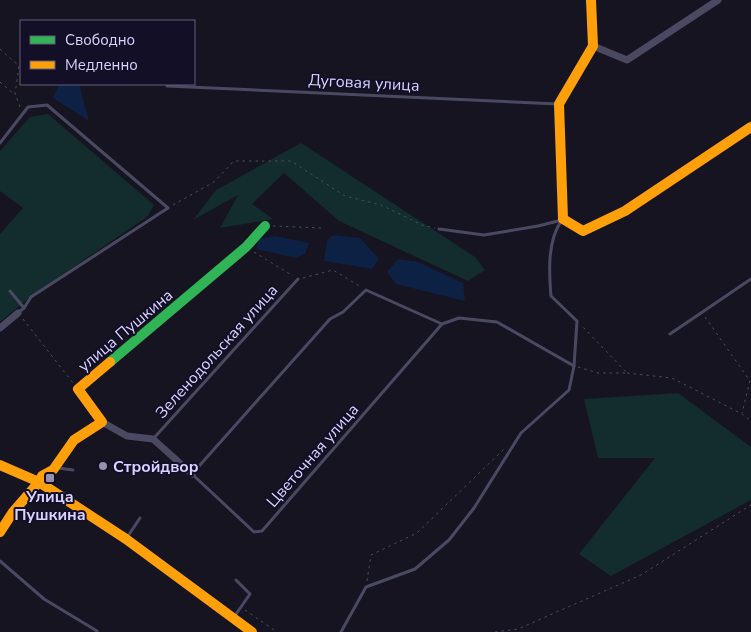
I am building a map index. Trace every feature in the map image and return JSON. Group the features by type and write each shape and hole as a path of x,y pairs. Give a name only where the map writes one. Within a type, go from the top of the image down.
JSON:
{"street":[{"path":"591,0 593,46 559,104 563,219 583,230 625,211 751,127"},
{"path":"593,46 628,60 718,0"},
{"name":"улица Пушкина","path":"102,422 78,389 246,247 265,226"},
{"path":"0,328 21,310"},
{"path":"0,532 13,512 42,476 53,470 74,440 102,422 127,436 152,439 192,474"},
{"path":"0,466 39,482 126,539 252,632"}],"lane":[{"name":"Дуговая улица","path":"167,86 559,104"},
{"path":"0,143 28,108 47,105 168,208 31,297 21,310 10,291"},
{"path":"438,229 484,235 538,226 563,219"},
{"path":"342,632 366,587 415,569 449,540 474,508 521,433 569,390 574,366 578,321 551,296 548,270 555,229 563,219"},
{"name":"Зеленодольская улица","path":"152,439 298,279"},
{"path":"670,334 751,279"},
{"path":"192,474 330,319 344,312 366,290 442,324 459,318 497,322 574,366"},
{"name":"Цветочная улица","path":"192,474 254,532 262,530 442,324"},
{"path":"53,470 59,467 73,470"},
{"path":"126,539 140,518"},
{"path":"0,561 44,599 97,631"},
{"path":"234,618 250,594 236,580"}],"path":[{"path":"0,49 19,66 14,94"},
{"path":"0,82 14,94 23,114"},
{"path":"168,208 214,182 234,161 291,161 345,196 381,205 422,225 438,229"},
{"path":"265,226 322,228"},
{"path":"246,247 298,279 332,270 366,290"},
{"path":"21,310 78,389"},
{"path":"702,313 750,381 742,414"},
{"path":"578,321 627,372"},
{"path":"574,366 598,373 627,372 672,378 742,414 751,421"},
{"path":"366,587 371,555 417,533 507,446"},
{"path":"495,632 518,629 641,576 751,505"},
{"path":"241,606 277,632"}],"green space":[{"path":"48,114 154,205 147,217 31,296 0,322 0,234 23,208 0,191 0,151 30,117"},
{"path":"301,143 475,257 485,270 468,281 339,221 284,173 252,204 273,219 220,228 238,195 193,220 216,190"},
{"path":"678,393 751,447 751,500 611,576 579,554 655,458 598,458 584,399"}],"water":[{"path":"59,85 79,85 89,121 53,98"},
{"path":"333,235 360,238 379,259 372,269 324,261 327,240"},
{"path":"275,236 309,243 305,254 296,258 256,249 259,239"},
{"path":"398,259 418,262 463,283 465,301 396,284 387,272"}],"traffic: fast":[{"path":"110,362 246,247 265,226"}],"traffic: slow":[{"path":"591,0 593,46 559,104 563,219 583,231 625,211 751,127"},
{"path":"0,532 13,512 42,476 53,470 74,440 102,422 78,389 110,362"},
{"path":"0,465 39,482 126,539 252,632"}],"place":[{"name":"Стройдвор","path":"103,466"},
{"name":"Улица Пушкина","path":"50,478"}]}
